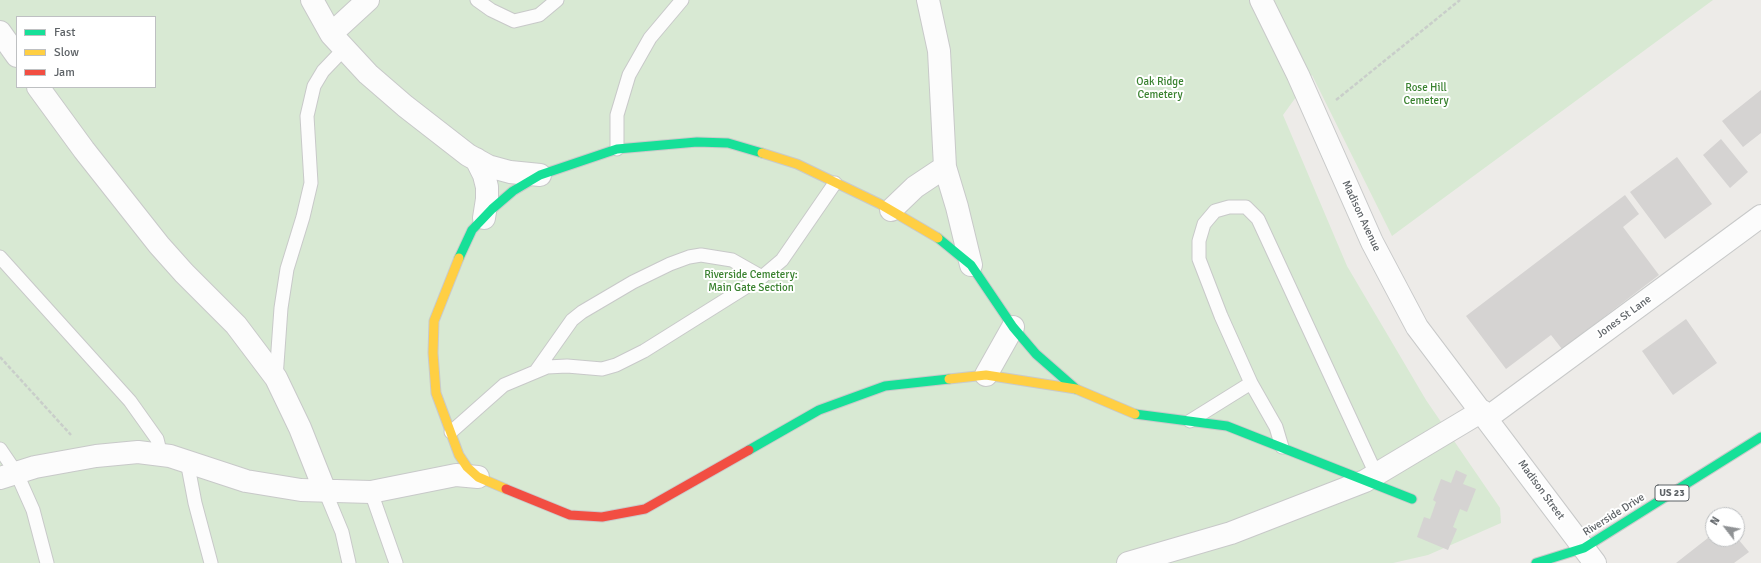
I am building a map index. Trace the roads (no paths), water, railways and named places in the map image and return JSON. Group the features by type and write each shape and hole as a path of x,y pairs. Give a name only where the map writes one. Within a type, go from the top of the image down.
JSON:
{"street":[{"path":"312,0 337,41 368,74 405,106 476,160 488,166 510,172 540,175"},
{"path":"337,41 368,0"},
{"path":"928,0 939,50 945,167 957,207 971,264"},
{"name":"Madison Avenue","path":"1262,0 1298,75 1315,117 1372,242 1417,327 1484,414"},
{"path":"1,31 16,54"},
{"path":"39,88 84,150 159,245 184,274 236,325 276,378 300,428 325,491"},
{"path":"478,477 467,467 459,455 436,394 433,353 434,321 454,268 472,230 514,191 540,175 566,165 617,150 698,142 728,143 797,164 891,210 936,237 971,264 1013,327 1036,354 1076,389"},
{"path":"476,160 484,175 487,187 484,218"},
{"path":"891,210 915,187 945,167"},
{"name":"Jones St Lane","path":"1128,563 1231,533 1371,478 1484,414 1761,216"},
{"path":"986,375 1013,327"},
{"path":"8,476 34,467 90,457 138,452 161,455 187,461 246,481 301,490 371,492 456,475 478,477 570,514 602,517 645,509 819,410 885,386 986,375 1076,389 1130,413 1227,426 1371,478 1412,499"},
{"name":"Madison Street","path":"1484,414 1590,556"},
{"name":"Riverside Drive","path":"1536,563 1590,556 1761,437"}],"lane":[{"path":"477,0 491,10 514,22 539,15 558,0"},
{"path":"617,150 617,115 628,75 650,38 682,0"},
{"path":"276,378 281,308 287,269 303,217 311,183 307,116 314,86 324,71 337,41"},
{"path":"451,432 504,385 547,367 567,366 602,369 616,365 644,351 762,277 782,260 835,183"},
{"path":"1282,447 1276,427 1251,383 1221,316 1199,259 1199,241 1204,224 1215,211 1229,207 1246,207 1258,219 1371,478"},
{"path":"536,371 572,320 577,316 633,282 670,264 689,257 701,255 732,260 762,277"},
{"path":"0,257 130,401 157,439 161,455"},
{"path":"1189,421 1251,383"},
{"path":"0,449 8,476 33,510 47,563"},
{"path":"187,461 195,503 210,563"},
{"path":"325,491 342,532 349,563"},
{"path":"371,492 396,563"}],"park label":[{"name":"Oak Ridge Cemetery","path":"1160,88"},
{"name":"Rose Hill Cemetery","path":"1426,94"},
{"name":"Riverside Cemetery: Main Gate Section","path":"751,281"}]}
